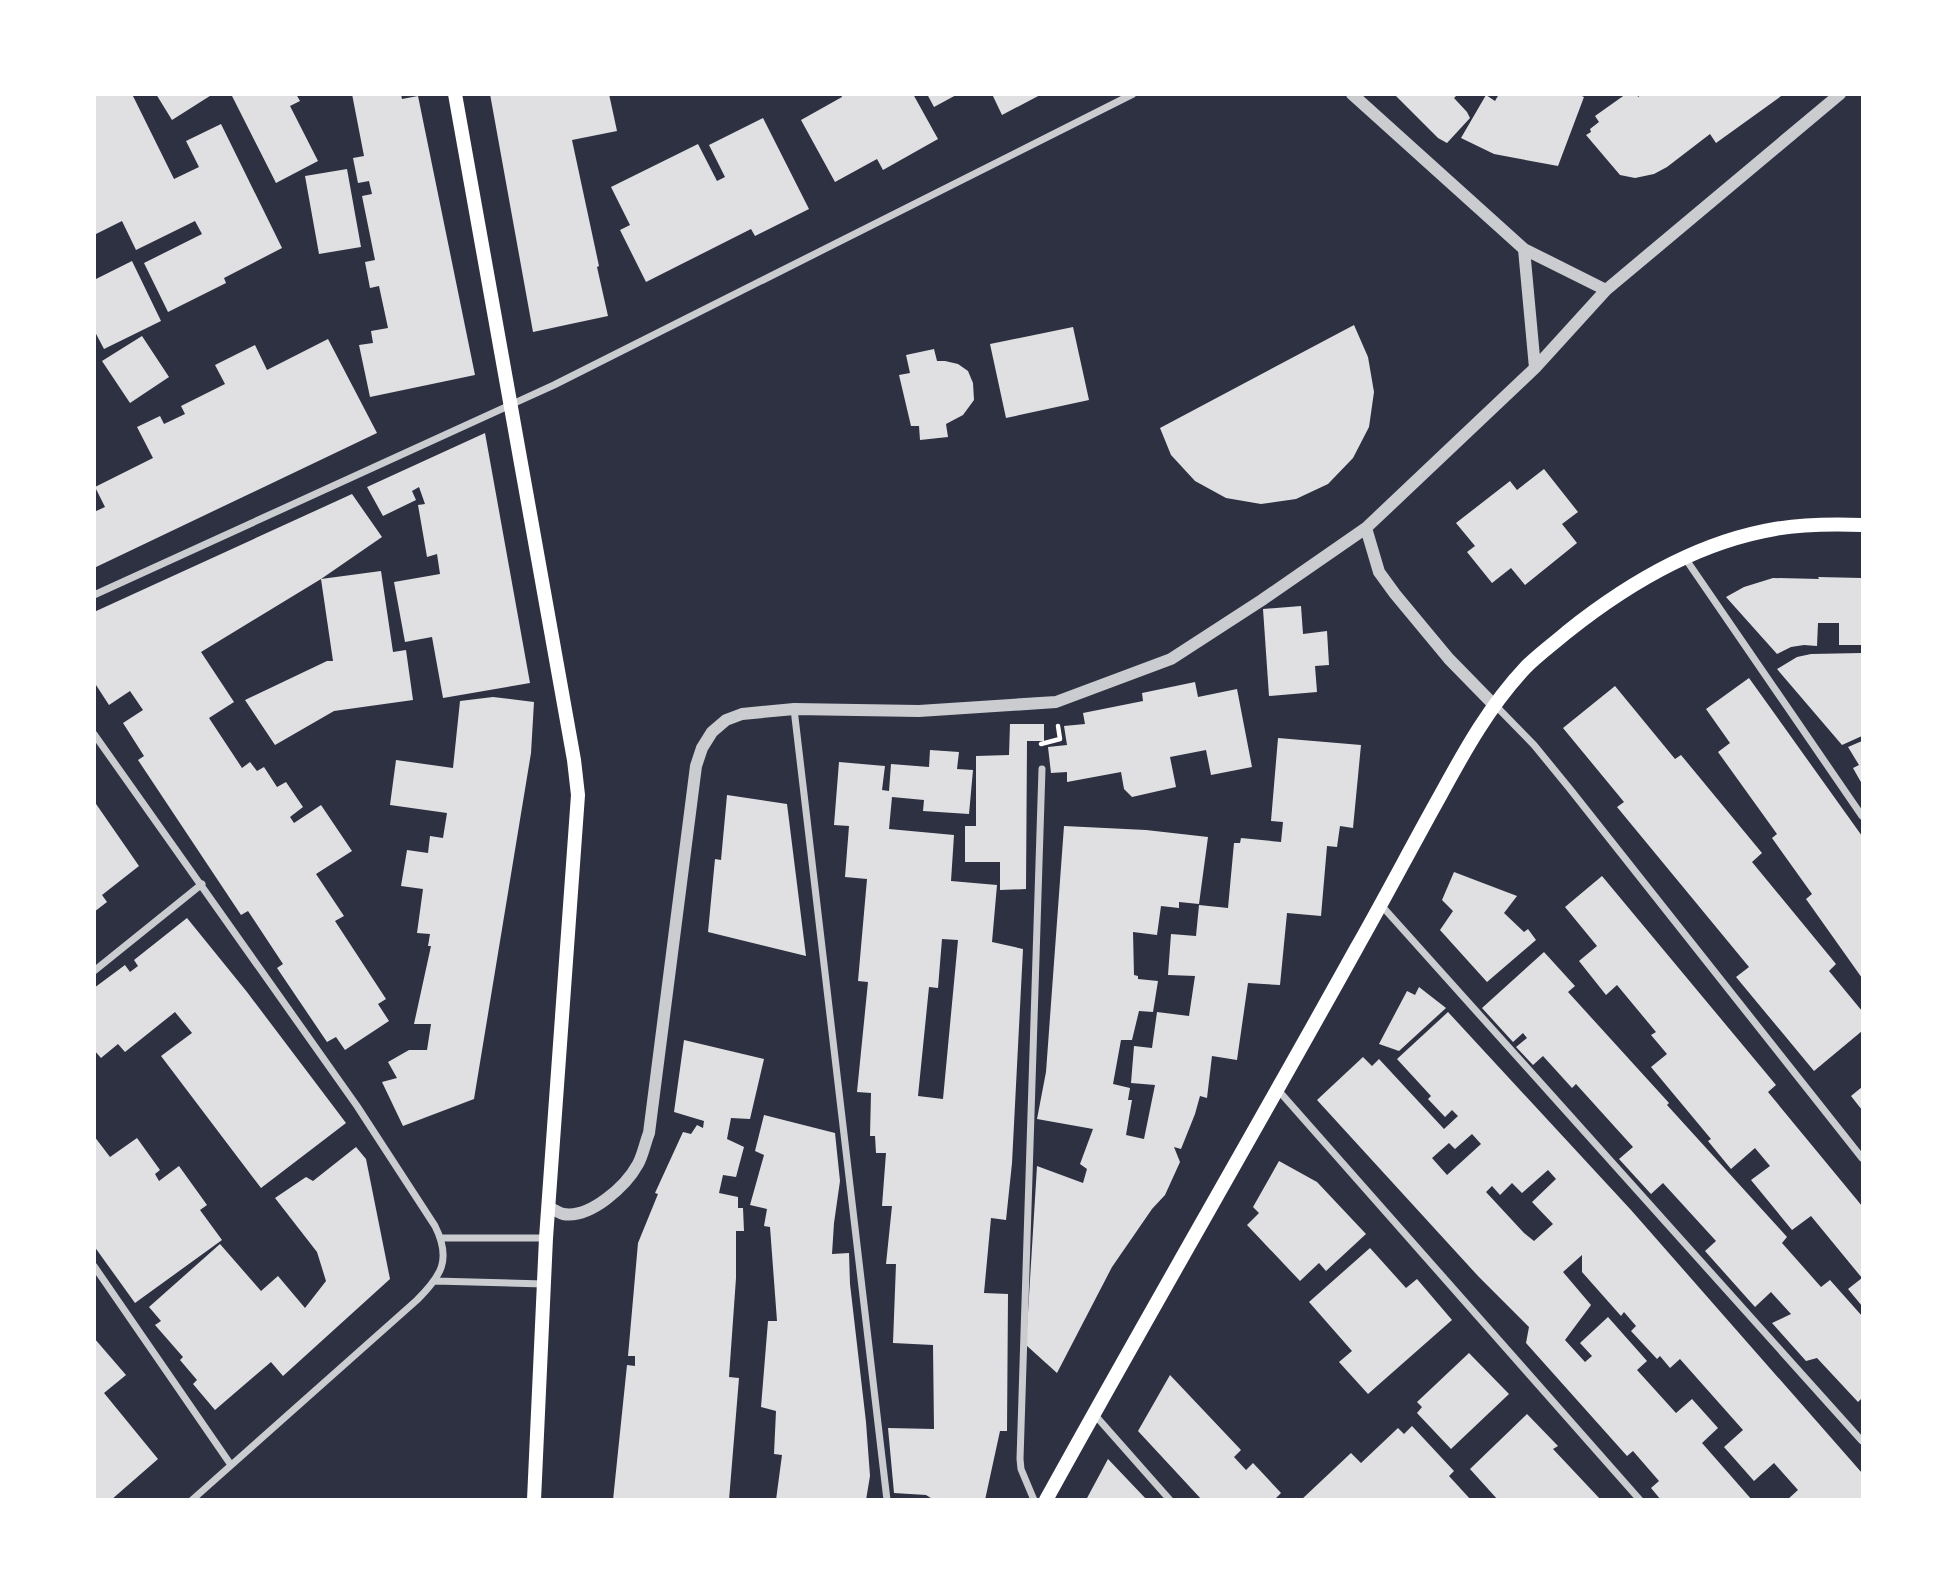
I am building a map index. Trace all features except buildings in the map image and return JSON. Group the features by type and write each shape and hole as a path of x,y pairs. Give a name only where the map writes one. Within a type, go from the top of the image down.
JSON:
{"main road":[{"path":"455,94 512,405 578,795 546,1238 534,1500"},
{"path":"1046,1500 1278,1090 1459,761 1494,705 1526,668 1591,613 1630,587 1685,558 1742,537 1773,530 1863,524"}],"street":[{"path":"94,596 512,405 1133,94"},
{"path":"1352,94 1524,249 1606,290"},
{"path":"548,1207 563,1213 580,1213 608,1198 627,1182 639,1162 649,1133 696,766 702,748 712,732 726,720 742,714 794,709 919,711 1056,702 1171,659 1366,528 1535,368 1606,290 1833,96"},
{"path":"1524,249 1535,368"},
{"path":"1366,528 1379,572 1395,594 1449,659 1534,745 1863,1158"},
{"path":"1685,558 1863,816"},
{"path":"794,709 887,1500"},
{"path":"94,734 357,1106 441,1238 443,1263 435,1281 417,1300 192,1500"},
{"path":"1034,1500 1021,1469 1020,1459 1042,769"},
{"path":"94,971 202,884"},
{"path":"1381,905 1863,1441"},
{"path":"1278,1090 1640,1500"},
{"path":"441,1238 546,1238"},
{"path":"94,1266 231,1465"},
{"path":"435,1281 544,1284"},
{"path":"1094,1414 1171,1500"}],"path":[{"path":"1042,769 1041,744 1059,739 1056,702"}]}
